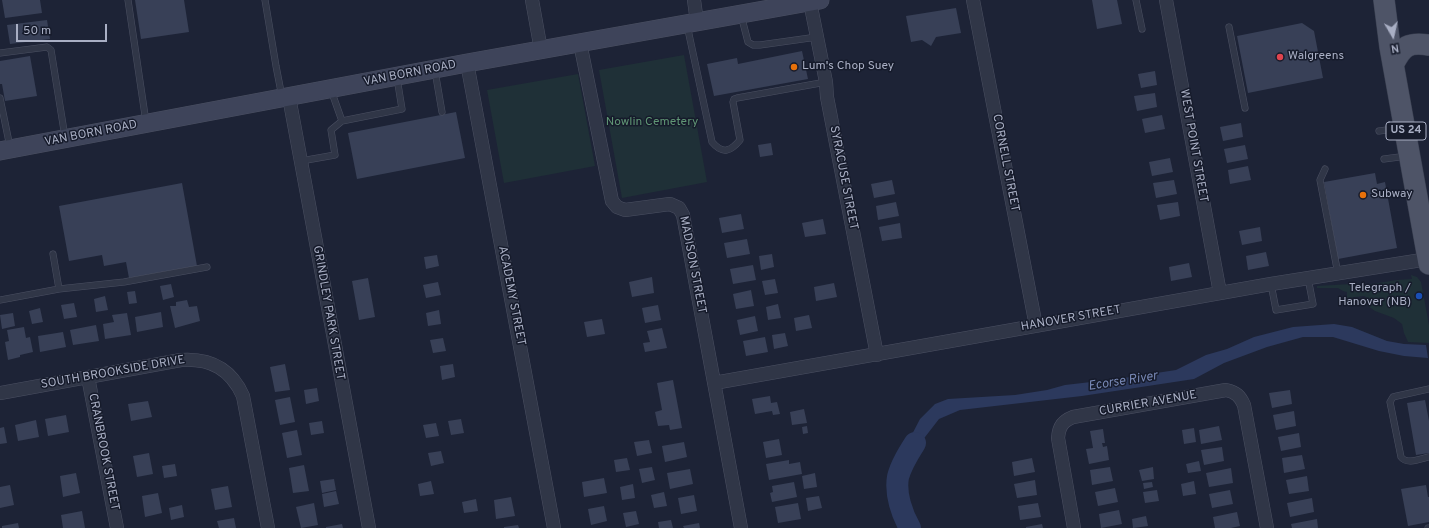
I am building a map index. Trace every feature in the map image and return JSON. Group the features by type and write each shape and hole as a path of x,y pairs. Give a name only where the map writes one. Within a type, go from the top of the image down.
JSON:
{"main road":[{"name":"US 24","path":"1384,0 1429,262"},
{"name":"VAN BORN ROAD","path":"5,150 467,63 815,1"},
{"path":"1394,63 1401,50 1409,45 1429,45"},
{"path":"1404,121 1429,176"}],"street":[{"path":"532,0 541,50"},
{"path":"692,23 694,0"},
{"name":"CORNELL STREET","path":"973,0 1036,326"},
{"name":"WEST POINT STREET","path":"1166,0 1220,293"},
{"name":"SYRACUSE STREET","path":"815,1 817,37 826,82 827,97 877,355"},
{"name":"MADISON STREET","path":"580,43 612,201 617,207 625,210 670,204 679,208 684,215 741,528"},
{"name":"ACADEMY STREET","path":"467,63 554,528"},
{"name":"GRINDLEY PARK STREET","path":"286,98 300,161 369,528"},
{"name":"HANOVER STREET","path":"714,383 1271,284 1429,262"},
{"name":"SOUTH BROOKSIDE DRIVE","path":"0,393 182,360 193,359 210,363 223,370 235,381 243,396 268,528"},
{"name":"CRANBROOK STREET","path":"88,377 117,528"},
{"name":"CURRIER AVENUE","path":"1074,528 1058,438 1058,431 1066,420 1073,417 1226,390 1237,394 1244,405 1267,528"}],"lane":[{"path":"128,0 146,124"},
{"path":"265,0 276,66 286,98"},
{"path":"1136,0 1142,29"},
{"path":"741,14 748,42 753,45 760,46 817,37"},
{"path":"692,23 712,142 717,148 724,150 732,149 740,140 733,102 734,99 826,82"},
{"path":"1229,27 1245,108"},
{"path":"0,53 47,47 51,50 65,139"},
{"path":"435,70 442,112"},
{"path":"300,161 335,155 331,130 342,121 402,109 396,77"},
{"path":"331,89 342,121"},
{"path":"0,98 5,150"},
{"path":"1379,131 1404,121"},
{"path":"1384,159 1410,155"},
{"path":"1325,169 1320,180 1338,274"},
{"path":"53,254 59,289"},
{"path":"0,299 59,289 124,282 207,267"},
{"path":"1271,284 1276,310 1313,304 1308,278"},
{"path":"1429,389 1397,396 1390,402 1401,457 1403,460 1408,461 1429,457"}],"green space":[{"name":"Nowlin Cemetery","path":"684,55 707,182 622,198 599,70"},
{"path":"578,74 595,166 504,183 487,90"},
{"path":"1411,275 1417,277 1421,282 1429,325 1429,343 1408,342 1402,324 1394,318 1375,311 1368,306 1366,297 1364,296 1347,298 1347,292 1338,288 1317,288 1317,286 1352,284 1353,287 1412,279"}],"water":[{"path":"1334,324 1352,327 1387,341 1404,344 1426,345 1428,358 1404,356 1379,351 1333,337 1303,337 1267,347 1224,363 1194,379 1082,396 960,410 939,419 915,450 904,470 895,467 920,419 935,404 948,399 1015,395 1047,390 1065,385 1176,370 1206,355 1227,349 1254,337 1293,327"}],"building":[{"path":"2,0 40,0 42,13 5,18"},
{"path":"135,0 184,0 189,32 141,39"},
{"path":"1092,0 1117,0 1122,24 1097,29"},
{"path":"956,8 961,33 936,37 931,46 922,40 911,42 906,16"},
{"path":"47,20 50,39 10,44 7,25"},
{"name":"Walgreens","path":"1302,23 1314,31 1323,78 1248,93 1237,36"},
{"path":"802,51 808,79 714,96 707,64 737,58 738,64"},
{"path":"30,56 37,96 5,101 2,84 0,84 0,61"},
{"path":"1155,71 1157,85 1141,88 1138,74"},
{"path":"1155,93 1157,107 1137,111 1134,96"},
{"path":"456,112 465,158 357,179 348,133"},
{"path":"1162,115 1165,129 1145,133 1142,119"},
{"path":"1241,123 1243,137 1223,141 1220,127"},
{"path":"771,143 773,155 760,157 758,145"},
{"path":"1245,145 1248,159 1227,163 1224,149"},
{"path":"1170,158 1173,172 1152,176 1149,162"},
{"path":"1248,166 1251,180 1230,184 1228,170"},
{"path":"1375,173 1377,184 1385,182 1397,248 1338,259 1324,182"},
{"path":"892,180 895,194 874,198 871,184"},
{"path":"1174,180 1177,194 1156,198 1153,183"},
{"path":"182,183 197,266 129,278 126,262 104,266 102,255 69,261 59,206"},
{"path":"896,202 899,216 878,220 876,206"},
{"path":"1178,202 1180,216 1160,220 1157,205"},
{"path":"741,214 744,229 722,233 719,218"},
{"path":"823,219 826,234 805,237 802,223"},
{"path":"900,223 902,238 882,241 879,227"},
{"path":"1260,227 1262,241 1242,245 1239,231"},
{"path":"747,239 750,254 727,258 724,243"},
{"path":"1266,252 1269,266 1248,270 1246,256"},
{"path":"772,254 774,267 761,270 759,256"},
{"path":"437,255 439,266 426,269 424,257"},
{"path":"1189,263 1192,277 1171,281 1169,267"},
{"path":"753,265 756,280 733,284 730,269"},
{"path":"652,277 654,293 632,297 629,282"},
{"path":"368,278 375,317 359,320 352,281"},
{"path":"775,279 778,293 765,295 762,281"},
{"path":"438,282 441,295 426,298 423,285"},
{"path":"834,283 837,297 816,301 814,287"},
{"path":"171,284 174,297 163,300 160,286"},
{"path":"751,290 754,306 736,309 733,294"},
{"path":"135,291 137,303 129,304 127,292"},
{"path":"105,296 108,310 96,312 94,299"},
{"path":"187,300 189,307 197,306 200,321 175,328 170,306 176,306 176,302"},
{"path":"74,303 77,317 64,319 61,305"},
{"path":"778,304 781,318 768,320 766,307"},
{"path":"658,305 661,320 645,323 642,308"},
{"path":"40,308 43,322 32,324 29,311"},
{"path":"439,310 441,324 428,326 426,313"},
{"path":"161,312 163,327 137,332 135,317"},
{"path":"13,313 15,326 2,329 0,315"},
{"path":"127,313 131,335 105,339 103,324 114,322 112,315"},
{"path":"809,315 812,328 796,331 794,318"},
{"path":"755,316 758,331 740,335 737,320"},
{"path":"602,319 605,334 587,337 584,322"},
{"path":"96,325 99,341 73,345 70,330"},
{"path":"24,327 26,338 30,337 33,352 8,360 5,342 9,341 7,330"},
{"path":"662,328 667,348 645,352 643,343 650,342 647,331"},
{"path":"63,332 66,347 40,352 38,336"},
{"path":"785,333 788,346 774,349 772,335"},
{"path":"765,337 768,352 746,356 743,341"},
{"path":"443,338 446,351 433,353 430,340"},
{"path":"285,364 290,390 275,392 270,367"},
{"path":"453,364 455,377 442,380 440,366"},
{"path":"673,380 682,428 670,430 669,425 658,426 655,412 662,410 657,383"},
{"path":"317,388 319,401 306,404 304,390"},
{"path":"1290,390 1292,404 1272,408 1269,393"},
{"path":"770,396 771,403 777,402 780,414 773,415 772,411 755,414 752,399"},
{"path":"290,397 295,422 280,425 275,400"},
{"path":"1425,400 1429,421 1429,453 1416,455 1407,403"},
{"path":"148,401 152,417 131,421 128,404"},
{"path":"804,409 807,423 792,425 790,412"},
{"path":"1294,411 1296,426 1276,430 1273,415"},
{"path":"66,415 69,432 48,436 45,419"},
{"path":"461,419 464,433 451,435 448,421"},
{"path":"36,420 39,437 18,441 15,425"},
{"path":"322,421 324,433 311,435 309,423"},
{"path":"436,423 439,436 426,438 423,425"},
{"path":"807,426 808,433 803,434 802,427"},
{"path":"1219,426 1222,440 1201,444 1199,430"},
{"path":"4,427 7,443 0,444 0,428"},
{"path":"1194,428 1196,442 1184,444 1182,430"},
{"path":"1103,429 1105,443 1102,443 1103,447 1107,446 1109,460 1089,464 1086,449 1093,448 1090,431"},
{"path":"297,430 302,455 287,458 282,433"},
{"path":"1299,433 1301,447 1281,451 1278,437"},
{"path":"779,439 782,455 766,458 763,442"},
{"path":"649,440 652,453 637,456 634,442"},
{"path":"684,442 687,457 665,462 662,446"},
{"path":"1222,447 1224,461 1204,465 1201,450"},
{"path":"441,451 444,463 431,466 428,453"},
{"path":"149,453 153,474 137,477 133,456"},
{"path":"1302,455 1305,469 1284,473 1282,458"},
{"path":"627,458 630,470 616,472 614,460"},
{"path":"1032,458 1035,472 1014,476 1012,462"},
{"path":"789,460 789,464 800,462 802,474 769,480 766,464"},
{"path":"1199,461 1201,471 1188,473 1186,464"},
{"path":"175,464 177,476 164,478 162,466"},
{"path":"304,465 309,491 293,493 289,468"},
{"path":"652,467 655,480 642,483 639,469"},
{"path":"1110,467 1113,481 1092,485 1090,470"},
{"path":"1153,467 1154,479 1142,481 1139,470"},
{"path":"1231,468 1233,483 1209,487 1206,473"},
{"path":"690,469 693,484 670,489 667,473"},
{"path":"76,473 80,493 63,497 60,476"},
{"path":"815,473 817,487 804,489 802,476"},
{"path":"1307,476 1309,491 1289,494 1286,480"},
{"path":"604,478 607,493 584,497 582,482"},
{"path":"334,479 336,490 322,493 320,481"},
{"path":"1035,480 1037,495 1017,498 1014,484"},
{"path":"431,481 434,494 420,496 418,484"},
{"path":"1194,481 1196,494 1183,496 1181,484"},
{"path":"794,482 797,497 772,502 770,493 773,492 772,486"},
{"path":"1152,482 1153,487 1144,489 1143,483"},
{"path":"633,484 635,498 622,500 620,487"},
{"path":"10,485 14,505 0,508 0,487"},
{"path":"1426,485 1429,497 1429,522 1408,526 1401,489"},
{"path":"228,486 232,507 215,510 211,489"},
{"path":"1115,488 1118,502 1098,506 1095,492"},
{"path":"1157,490 1159,501 1145,503 1143,492"},
{"path":"1230,490 1233,504 1212,508 1209,494"},
{"path":"336,491 339,504 324,507 322,494"},
{"path":"664,492 667,506 654,508 651,495"},
{"path":"158,493 162,513 145,517 142,496"},
{"path":"694,495 697,511 681,514 678,498"},
{"path":"819,496 822,508 808,511 806,498"},
{"path":"511,497 515,516 496,519 494,500"},
{"path":"1312,498 1314,512 1290,517 1287,503"},
{"path":"476,499 478,511 464,513 462,502"},
{"path":"314,503 318,525 301,528 296,507"},
{"path":"798,503 801,519 778,523 775,507"},
{"path":"1038,503 1041,517 1020,520 1018,506"},
{"path":"182,505 184,517 171,520 169,508"},
{"path":"604,506 607,521 591,525 588,509"},
{"path":"1119,510 1122,524 1101,528 1099,514"},
{"path":"82,511 85,528 63,528 61,515"},
{"path":"636,511 639,524 626,527 623,513"},
{"path":"1237,512 1240,526 1231,528 1215,528 1213,517"},
{"path":"1146,516 1148,526 1133,528 1132,519"},
{"path":"234,518 236,528 219,528 217,521"},
{"path":"1317,519 1318,528 1292,528 1291,524"},
{"path":"671,520 673,528 659,528 658,522"},
{"path":"18,523 19,528 2,528 2,526"},
{"path":"699,523 700,528 684,528 683,526"},
{"path":"342,524 343,528 326,528 326,527"},
{"path":"1042,524 1043,528 1026,528 1026,527"},
{"path":"518,525 519,528 504,528 504,527"}],"waterway":[{"name":"Ecorse River","path":"910,528 904,517 900,504 897,483 901,468 915,443"}],"place":[{"name":"Walgreens","path":"1280,57"},
{"name":"Lum's Chop Suey","path":"794,67"},
{"name":"Subway","path":"1363,195"},
{"name":"Telegraph / Hanover (NB)","path":"1419,296"}]}
